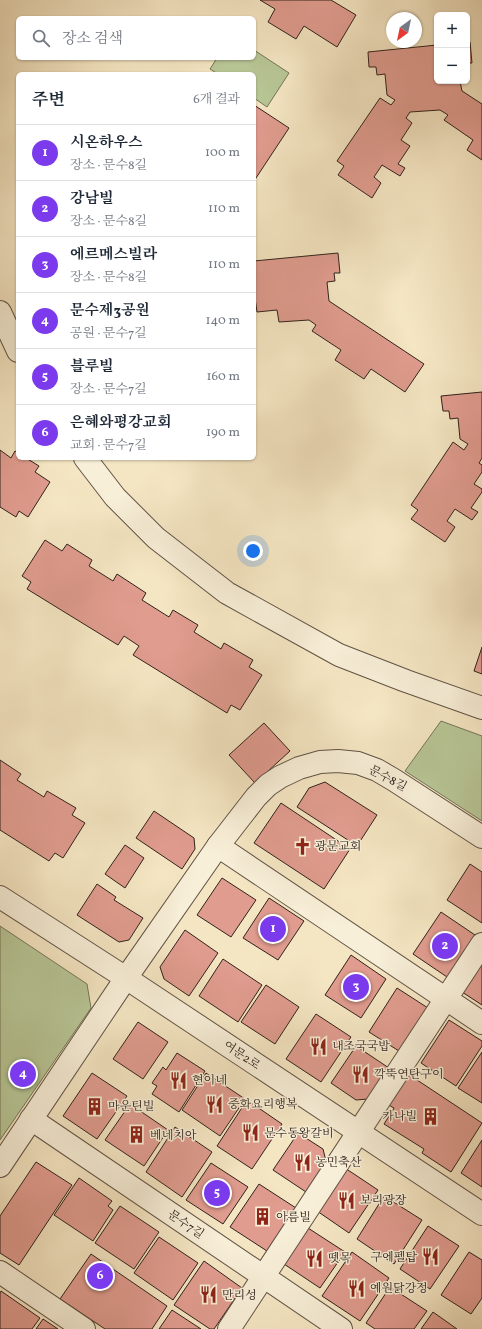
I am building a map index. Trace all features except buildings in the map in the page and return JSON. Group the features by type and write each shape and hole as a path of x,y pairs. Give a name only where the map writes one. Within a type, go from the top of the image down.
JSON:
{"street":[{"path":"0,312 16,347"},
{"path":"87,460 115,497 156,538 227,593 339,655 482,708"},
{"name":"문수8길","path":"126,978 218,846 256,797 268,785 280,777 299,768 320,762 338,761 358,763 377,770 482,837"},
{"path":"218,846 482,1023"},
{"name":"여문2로","path":"0,897 126,978 482,1214"},
{"path":"229,1329 482,944"},
{"path":"0,1166 126,978"},
{"name":"문수7길","path":"31,1119 341,1329"},
{"path":"0,1272 84,1329"}],"green space":[{"path":"256,51 289,73 267,107 256,99 256,72 215,72 210,69 216,60 256,60"},
{"path":"441,721 482,736 482,821 405,771"},
{"path":"0,926 87,984 91,1008 0,1140"}],"place":[{"name":"광문교회","path":"302,846"},
{"name":"시온하우스","path":"273,929"},
{"name":"강남빌","path":"445,946"},
{"name":"에르메스빌라","path":"356,987"},
{"name":"내조국국밥","path":"319,1046"},
{"name":"문수제3공원","path":"23,1074"},
{"name":"깍뚝연탄구이","path":"361,1074"},
{"name":"현이네","path":"179,1080"},
{"name":"중화요리행복","path":"215,1104"},
{"name":"마운틴빌","path":"95,1106"},
{"name":"카나빌","path":"430,1116"},
{"name":"문수동왕갈비","path":"251,1133"},
{"name":"베네치아","path":"137,1135"},
{"name":"농민축산","path":"302,1162"},
{"name":"블루빌","path":"217,1193"},
{"name":"보리광장","path":"347,1200"},
{"name":"아름빌","path":"263,1217"},
{"name":"구에펠탑","path":"430,1257"},
{"name":"뗏목","path":"315,1258"},
{"name":"은혜와평강교회","path":"100,1276"},
{"name":"예원닭강정","path":"357,1288"},
{"name":"만리성","path":"209,1295"}]}
